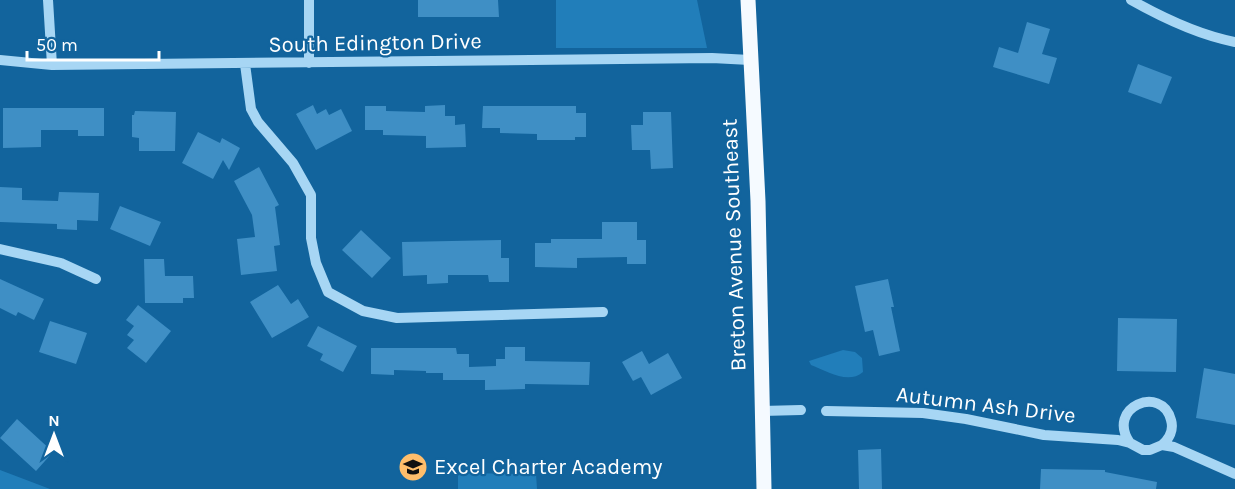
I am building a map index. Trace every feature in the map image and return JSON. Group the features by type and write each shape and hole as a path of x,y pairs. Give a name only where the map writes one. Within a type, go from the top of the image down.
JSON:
{"main road":[{"name":"Breton Avenue Southeast","path":"748,0 758,201 764,489"}],"street":[{"path":"48,0 52,65"},
{"path":"309,0 309,63"},
{"path":"1131,0 1162,17 1222,40 1235,42"},
{"name":"South Edington Drive","path":"0,60 52,65 712,58 750,60"},
{"path":"245,64 250,109 258,122 293,163 311,195 311,238 316,264 328,292 363,311 397,318 603,312"},
{"path":"0,249 61,263 96,279"},
{"name":"Autumn Ash Drive","path":"1106,439 1123,428 1124,420 1132,407 1146,401 1161,406 1167,411 1184,450"},
{"path":"761,411 801,410"},
{"name":"Autumn Ash Drive","path":"826,411 923,414 966,419 1044,435 1130,443 1143,450 1162,445 1184,450 1235,474"},
{"path":"1162,445 1167,440 1172,426"},
{"path":"1123,428 1130,443"}],"shaded area":[{"path":"556,0 697,0 707,48 556,48"},
{"path":"843,350 855,352 862,358 863,372 857,376 844,377 811,365 809,361"},
{"path":"0,470 50,489 0,489"},
{"path":"458,473 536,474 537,489 458,489"}],"building":[{"path":"418,0 498,0 499,17 418,17"},
{"path":"1027,22 1050,29 1042,54 1057,58 1049,84 993,67 999,47 1018,53"},
{"path":"1138,64 1172,77 1161,104 1128,92"},
{"path":"313,105 317,114 326,109 329,115 341,109 352,131 316,150 296,114"},
{"path":"445,105 445,116 455,116 455,125 465,124 466,147 426,148 426,136 383,135 383,130 365,130 365,106 386,106 386,111 425,112 425,106"},
{"path":"483,106 576,106 576,113 586,113 586,137 575,137 575,140 537,140 537,134 500,133 500,128 482,128"},
{"path":"3,108 104,108 104,136 78,136 78,130 41,130 41,147 3,148"},
{"path":"135,111 176,112 175,151 139,151 139,138 132,137 132,115"},
{"path":"643,112 671,112 673,168 651,169 650,150 632,150 631,125 643,125"},
{"path":"198,132 220,143 222,138 240,148 229,170 223,160 213,179 182,163"},
{"path":"259,167 279,205 275,207 280,245 274,246 277,271 241,275 237,239 255,237 252,215 234,181"},
{"path":"0,187 22,188 22,200 58,201 59,192 99,193 98,221 77,220 77,230 57,229 57,224 0,222"},
{"path":"120,206 161,222 150,246 110,229"},
{"path":"602,222 637,222 637,240 646,240 646,264 627,264 627,257 577,258 577,268 535,267 535,243 551,243 551,239 602,239"},
{"path":"361,230 391,258 372,278 342,250"},
{"path":"501,240 501,258 509,258 509,282 489,282 488,275 448,275 448,283 427,284 427,275 403,276 402,242"},
{"path":"144,259 164,259 165,276 193,276 194,298 183,298 183,303 145,303"},
{"path":"0,279 44,299 34,320 18,312 16,316 0,308"},
{"path":"888,279 900,351 879,356 873,330 865,332 855,286"},
{"path":"278,285 291,304 298,299 309,317 272,338 250,302"},
{"path":"138,305 171,331 146,363 127,348 134,340 127,335 134,326 126,320"},
{"path":"1118,318 1177,319 1176,372 1117,371"},
{"path":"50,321 87,333 76,364 39,352"},
{"path":"318,326 357,346 343,372 320,360 323,354 307,346"},
{"path":"505,347 525,347 525,361 590,362 589,385 525,384 525,389 485,390 485,380 443,380 443,373 394,370 394,375 371,374 371,348 456,348 457,354 469,354 469,367 496,366 496,359 505,359"},
{"path":"642,351 649,364 668,353 682,378 651,395 641,377 633,381 622,362"},
{"path":"1204,368 1235,374 1235,425 1196,418"},
{"path":"17,419 53,452 36,471 0,438"},
{"path":"881,449 882,489 859,489 858,450"},
{"path":"1041,469 1105,470 1105,472 1157,482 1156,489 1040,489"}],"place":[{"name":"Excel Charter Academy","path":"413,467"}]}
